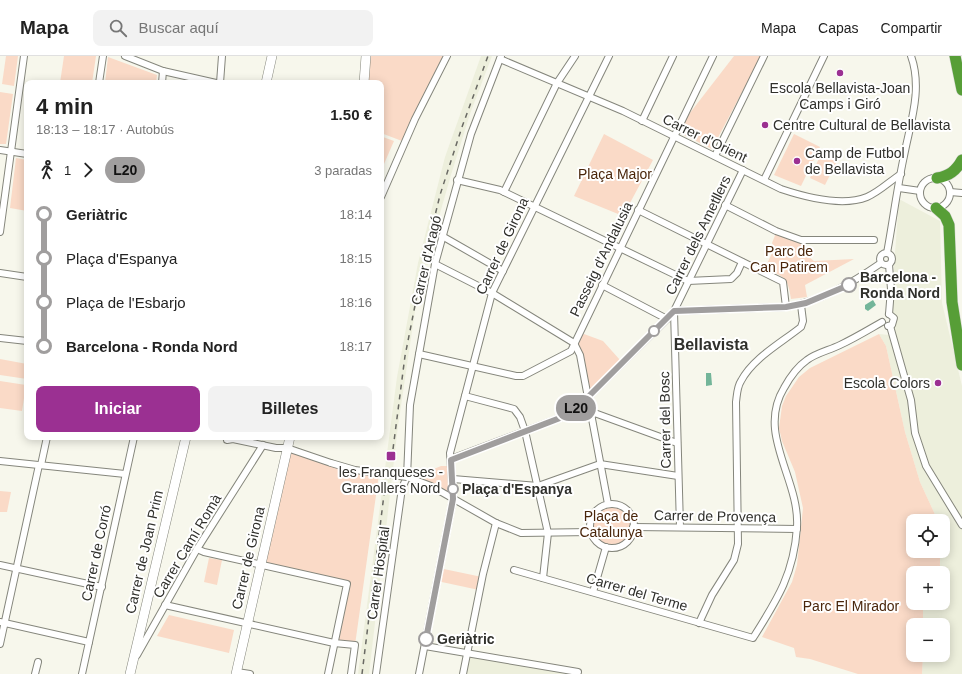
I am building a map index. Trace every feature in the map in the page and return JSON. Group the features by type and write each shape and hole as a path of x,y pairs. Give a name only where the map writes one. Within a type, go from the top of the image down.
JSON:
{"highway":[{"path":"955,56 962,90"},
{"path":"937,178 946,176 954,171 962,160"},
{"path":"936,208 945,216 949,225 952,302 962,365"}],"street":[{"path":"0,232 24,56"},
{"path":"99,80 103,56"},
{"path":"125,56 163,71 203,80"},
{"path":"220,80 222,56"},
{"path":"267,80 272,56"},
{"path":"364,80 366,56"},
{"path":"384,190 415,119 447,56"},
{"path":"504,192 557,83 575,56"},
{"name":"Carrer de Girona","path":"419,674 453,499 453,479 450,452 492,293 536,207 609,56"},
{"path":"642,120 673,56"},
{"name":"Passeig d'Andalusia","path":"419,354 516,376 523,376 571,351 574,342 713,56"},
{"path":"715,156 764,56"},
{"path":"764,180 824,56"},
{"path":"887,253 914,108 916,86 910,56"},
{"name":"Carrer d'Orient","path":"500,57 590,96 764,180 804,197 819,200 854,200 867,197 901,174"},
{"name":"Carrer d'Aragó","path":"407,477 410,406 435,264 457,180 471,134 500,57"},
{"path":"162,80 163,71"},
{"path":"0,150 24,153"},
{"name":"Carrer dels Ametllers","path":"674,311 743,170"},
{"path":"937,178 946,183 950,192 946,204 936,208 927,206 923,202 920,191 923,184 927,180 937,178"},
{"path":"457,180 504,192 688,281 731,279 737,273 742,262"},
{"path":"898,188 920,191"},
{"path":"950,192 962,193"},
{"path":"725,205 776,232 801,240 874,240"},
{"path":"638,210 783,282 786,307"},
{"path":"442,236 504,271"},
{"path":"881,263 881,256 887,253"},
{"path":"887,253 892,258 892,262 888,265 890,289 889,314 894,320 890,326 910,400 915,433 926,466 962,525"},
{"path":"881,263 888,265"},
{"path":"451,460 560,418 578,407 674,311 786,307 801,304 849,285 881,263"},
{"path":"435,264 492,293 574,342 580,355 608,504"},
{"path":"0,273 24,277"},
{"path":"602,285 667,319"},
{"path":"700,623 712,595 734,560 738,544 736,402 738,389 747,372 761,357 801,328 803,321 801,304"},
{"name":"Carrer del Bosc","path":"674,311 680,527"},
{"path":"797,529 794,495 778,449 774,425 777,399 791,376 808,359 864,334 882,322 884,316 889,314"},
{"path":"882,322 885,325 890,326"},
{"path":"0,338 24,341"},
{"path":"465,396 514,409 520,416 525,431 548,533 544,578"},
{"path":"578,407 677,443"},
{"path":"0,644 2,622 46,440"},
{"name":"Carrer de Corró","path":"82,674 133,440"},
{"name":"Carrer de Joan Prim","path":"130,674 185,440"},
{"path":"238,440 287,448 355,470 407,477 431,486 496,522 521,533 591,532"},
{"name":"Carrer de Girona","path":"236,673 289,440"},
{"name":"Carrer Camí Romà","path":"133,661 197,548 263,445"},
{"path":"0,461 126,474"},
{"path":"453,479 538,486 600,464 678,476"},
{"name":"Carrer Hospital","path":"376,674 402,488 407,477"},
{"path":"608,504 616,504 627,510 633,520 633,527 631,535 624,544 617,547 606,547 596,541 591,532 590,520 598,508 608,504"},
{"path":"463,674 482,574 496,522"},
{"name":"Carrer de Provença","path":"633,527 797,529"},
{"name":"Carrer del Terme","path":"514,570 754,638 782,593 792,567 797,529"},
{"path":"593,592 606,547"},
{"path":"197,548 204,552 347,584 328,674"},
{"path":"0,565 102,587"},
{"path":"165,605 334,642 355,645 351,674"},
{"path":"142,620 155,624"},
{"path":"2,622 89,642"},
{"path":"425,646 578,672"},
{"path":"36,674 38,662"},
{"path":"236,673 250,674"}],"shaded area":[{"path":"481,56 492,56 470,114 451,175 430,248 428,265 425,265 415,311 398,426 369,674 358,674 397,377 418,263 445,157"},
{"path":"899,199 940,221 942,303 962,386 962,674 922,674 923,662 950,662 950,618 923,618 923,610 950,610 950,566 940,566 940,558 950,558 950,514 935,514 920,482 905,432 886,346 879,334 889,335"},
{"path":"873,300 876,305 868,311 865,309 865,305"},
{"path":"706,373 711,373 712,385 706,386"},
{"path":"467,653 578,672 582,674 463,674"}],"green space":[{"path":"6,56 18,56 14,86 2,84"},
{"path":"64,56 96,56 92,80 60,80"},
{"path":"369,56 446,56 402,141 384,134 384,80 367,80"},
{"path":"734,56 761,56 712,149 676,131"},
{"path":"108,57 157,75 156,80 105,80"},
{"path":"0,92 13,94 6,144 0,144"},
{"name":"Plaça Major","path":"604,134 653,160 623,216 574,196"},
{"name":"Camp de Futbol de Bellavista","path":"794,134 820,147 801,186 774,175"},
{"path":"384,137 394,141 384,164"},
{"path":"821,154 837,161 825,185 810,178"},
{"path":"16,158 24,159 24,210 10,208"},
{"name":"Parc de Can Patirem","path":"776,233 805,243 805,254 814,261 854,259 805,285 807,297 791,299 788,286 784,279 765,268 774,249 772,243"},
{"path":"584,334 603,341 620,360 591,395 574,343"},
{"name":"Parc El Mirador","path":"879,334 886,346 905,432 920,482 935,514 906,514 906,558 940,558 940,566 906,566 906,610 923,610 923,618 906,618 906,662 923,662 922,674 858,674 810,659 796,657 794,648 762,637 792,582 797,565 803,508 795,472 782,441 779,428 782,406 786,396 799,377 810,368"},
{"path":"0,359 24,363 24,379 0,375"},
{"path":"0,381 24,385 22,411 0,408"},
{"path":"287,448 379,474 355,645 334,643 347,584 261,565"},
{"name":"Plaça d'Espanya","path":"441,466 447,466 449,469 451,491 446,493 418,479 417,476"},
{"path":"0,491 11,492 7,512 0,512"},
{"name":"Plaça de Catalunya","path":"611,503 626,509 632,524 626,539 611,545 596,539 590,524 596,509"},
{"path":"209,558 222,560 217,585 204,582"},
{"path":"439,568 482,577 479,590 437,581"},
{"path":"169,615 234,630 229,653 157,636"}],"railway":[{"path":"393,449 405,356 423,265 440,195 462,127 488,56"},
{"path":"362,674 386,478"}],"bus line":[{"name":"L20","path":"426,639 453,499 451,460 560,418 578,407 674,311 786,307 806,303 849,285"}],"place":[{"name":"Escola Bellavista-Joan Camps i Giró","path":"840,73"},
{"name":"Centre Cultural de Bellavista","path":"765,125"},
{"name":"Camp de Futbol de Bellavista","path":"797,161"},
{"name":"Barcelona - Ronda Nord","path":"849,285"},
{"name":"Escola Colors","path":"938,383"},
{"name":"les Franqueses - Granollers Nord","path":"391,456"},
{"name":"Plaça d'Espanya","path":"453,489"},
{"name":"Geriàtric","path":"426,639"}],"district":[{"name":"Bellavista","path":"711,344"}]}
